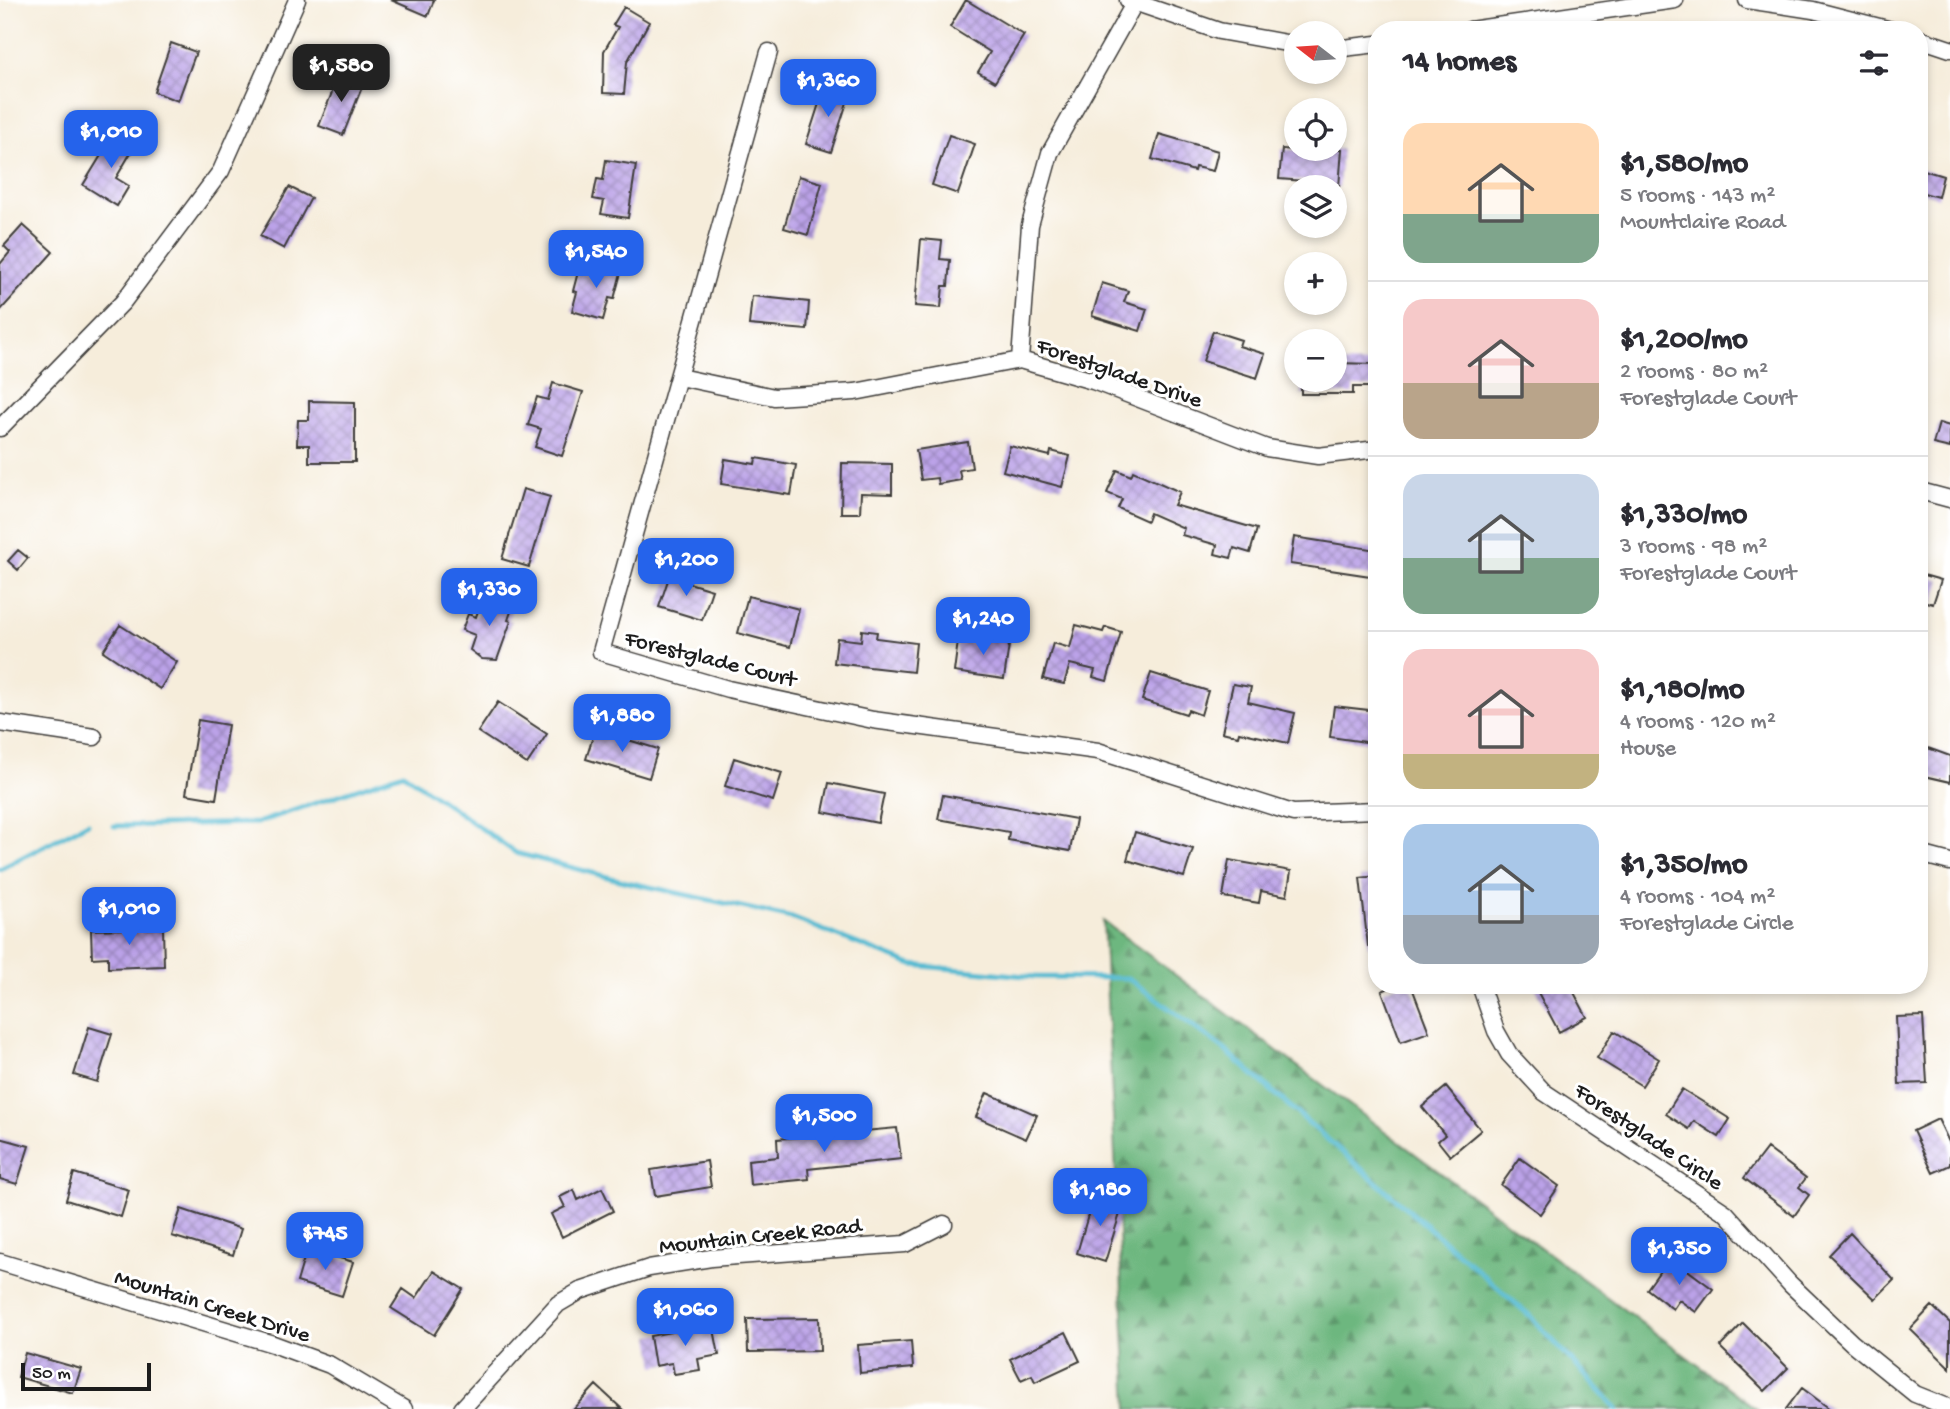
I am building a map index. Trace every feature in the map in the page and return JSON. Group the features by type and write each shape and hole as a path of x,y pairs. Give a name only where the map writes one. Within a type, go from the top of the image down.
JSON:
{"street":[{"path":"0,428 123,302 221,171 297,0"},
{"path":"1532,21 1675,0"},
{"path":"1747,0 1812,10 1855,21"},
{"path":"1020,360 1030,225 1050,153 1131,2 1219,31 1284,43"},
{"path":"1928,42 1950,49"},
{"path":"1348,47 1368,45"},
{"name":"Forestglade Court","path":"769,52 601,652 728,689 873,720 1098,751 1293,813 1368,810"},
{"name":"Forestglade Drive","path":"679,377 774,397 855,392 1020,360 1093,381 1268,448 1318,456 1368,451"},
{"path":"1928,493 1950,499"},
{"path":"0,723 94,737"},
{"path":"1928,856 1950,862"},
{"name":"Forestglade Circle","path":"1483,994 1496,1031 1510,1054 1544,1092 1726,1213 1790,1284 1852,1343 1915,1394 1950,1408"},
{"name":"Mountain Creek Road","path":"462,1409 558,1304 580,1291 649,1268 711,1258 905,1244 944,1224"},
{"name":"Mountain Creek Drive","path":"0,1262 273,1344 330,1365 404,1409"}],"green space":[{"path":"1103,921 1757,1409 1128,1409"}],"building":[{"path":"391,0 434,0 428,16"},
{"path":"966,0 1024,35 995,82 978,72 990,52 950,27"},
{"path":"624,7 649,22 627,62 624,94 603,93 604,51 618,27 613,25"},
{"path":"171,43 196,52 178,101 154,92"},
{"path":"340,72 364,82 343,135 319,126"},
{"path":"825,85 850,93 831,152 806,144"},
{"path":"116,131 136,144 116,178 129,186 117,206 83,185"},
{"path":"1159,134 1218,151 1213,171 1195,167 1194,171 1152,159"},
{"path":"949,135 975,144 958,194 932,185"},
{"path":"1282,149 1284,161 1341,161 1340,175 1284,175 1284,179 1279,179"},
{"path":"606,160 636,165 628,218 601,214 604,201 593,199 597,179 603,180"},
{"path":"1928,171 1943,176 1938,197 1928,194"},
{"path":"799,176 822,183 808,235 784,228"},
{"path":"289,187 311,198 284,249 260,236"},
{"path":"23,225 53,252 0,311 0,264 10,252 4,246"},
{"path":"921,239 942,241 940,259 950,260 948,286 943,286 941,308 915,306"},
{"path":"590,261 622,269 614,299 609,298 603,320 572,311 578,272 587,274"},
{"path":"1102,283 1128,291 1124,302 1147,309 1140,331 1092,316"},
{"path":"752,296 809,302 807,330 749,325"},
{"path":"1213,331 1241,340 1239,346 1265,354 1257,378 1203,361"},
{"path":"1347,363 1368,364 1368,387 1353,387 1353,394 1301,394 1347,392"},
{"path":"553,383 583,392 562,456 535,447 541,429 528,425 537,397 548,400"},
{"path":"309,401 355,402 355,462 309,462 309,445 297,445 298,420 309,420"},
{"path":"1939,423 1950,426 1950,448 1933,444"},
{"path":"968,442 972,468 959,470 961,480 938,484 937,478 921,480 916,450"},
{"path":"1010,446 1050,456 1051,451 1070,456 1062,487 1003,471"},
{"path":"756,458 796,465 791,495 721,484 725,459 755,464"},
{"path":"842,463 892,464 892,494 861,493 860,513 841,513"},
{"path":"1117,470 1131,476 1133,471 1180,492 1174,505 1257,529 1250,553 1234,548 1231,558 1215,554 1217,545 1182,535 1184,528 1150,513 1147,521 1118,508 1122,499 1107,493"},
{"path":"523,489 550,497 529,567 502,559"},
{"path":"1294,537 1368,549 1368,576 1290,564"},
{"path":"18,550 28,558 18,570 8,561"},
{"path":"1928,576 1941,580 1933,604 1928,602"},
{"path":"669,577 712,590 702,620 659,607"},
{"path":"483,596 513,606 508,620 511,621 497,660 482,659 470,650 475,635 462,630 468,614 476,617"},
{"path":"748,596 799,609 790,647 738,633"},
{"path":"120,625 177,662 160,689 103,651"},
{"path":"1076,625 1103,632 1105,627 1121,632 1107,681 1093,677 1095,670 1070,664 1064,684 1043,679 1053,643 1070,648"},
{"path":"862,630 877,632 876,638 916,643 913,672 834,663 837,638 861,641"},
{"path":"978,633 1010,638 1004,679 954,672 958,641 976,643"},
{"path":"1151,673 1208,691 1201,715 1188,710 1186,714 1142,700"},
{"path":"1233,684 1251,687 1248,702 1295,713 1288,743 1239,732 1238,736 1222,732"},
{"path":"498,702 547,734 527,764 478,732"},
{"path":"1334,706 1368,710 1368,742 1330,737"},
{"path":"198,720 228,725 216,799 186,794"},
{"path":"595,730 658,749 649,778 586,759"},
{"path":"1928,748 1950,756 1950,782 1928,777"},
{"path":"734,758 782,773 773,801 725,786"},
{"path":"829,783 884,794 878,823 823,812"},
{"path":"943,795 1076,819 1070,851 1008,840 1009,832 938,819"},
{"path":"1135,832 1193,849 1184,877 1127,860"},
{"path":"1229,860 1291,871 1287,896 1261,891 1259,903 1223,897"},
{"path":"1368,877 1368,946 1360,878"},
{"path":"163,928 164,966 108,968 108,957 92,958 91,930"},
{"path":"1383,994 1414,994 1429,1032 1401,1042"},
{"path":"1539,994 1575,994 1587,1017 1559,1032"},
{"path":"1923,1016 1927,1083 1899,1084 1896,1017"},
{"path":"89,1027 112,1034 97,1082 74,1075"},
{"path":"1614,1031 1659,1059 1642,1086 1597,1058"},
{"path":"1446,1087 1481,1130 1450,1156 1438,1141 1445,1135 1422,1107"},
{"path":"1682,1089 1730,1119 1719,1137 1694,1121 1689,1129 1666,1114"},
{"path":"987,1093 1037,1115 1026,1139 976,1117"},
{"path":"1938,1119 1950,1144 1950,1165 1933,1173 1913,1131"},
{"path":"897,1128 901,1159 808,1169 809,1179 750,1185 748,1160 778,1157 777,1139"},
{"path":"0,1138 29,1146 17,1184 0,1179"},
{"path":"1767,1148 1806,1178 1799,1187 1809,1195 1794,1216 1744,1178"},
{"path":"1520,1158 1559,1186 1540,1214 1501,1185"},
{"path":"707,1161 711,1187 655,1196 651,1170"},
{"path":"74,1173 129,1190 121,1217 66,1200"},
{"path":"602,1188 613,1211 562,1237 551,1214 565,1207 560,1197 574,1190 578,1200"},
{"path":"1094,1195 1123,1204 1105,1262 1077,1253"},
{"path":"181,1209 241,1229 233,1255 172,1236"},
{"path":"1850,1233 1894,1280 1875,1299 1829,1255"},
{"path":"307,1248 353,1262 342,1296 297,1282"},
{"path":"1670,1257 1713,1289 1696,1312 1679,1300 1673,1309 1647,1289"},
{"path":"434,1271 463,1289 434,1335 391,1308 403,1289 416,1298"},
{"path":"1932,1306 1950,1323 1950,1368 1910,1329"},
{"path":"819,1318 820,1351 748,1352 747,1319"},
{"path":"1743,1323 1788,1368 1765,1391 1720,1347"},
{"path":"713,1324 719,1355 698,1359 700,1370 674,1374 672,1363 655,1366 650,1336"},
{"path":"1066,1332 1080,1361 1035,1382 1032,1375 1021,1380 1010,1359"},
{"path":"911,1341 913,1368 860,1373 858,1345"},
{"path":"25,1353 81,1369 73,1393 18,1377"},
{"path":"596,1385 622,1409 574,1409"},
{"path":"1802,1388 1830,1409 1786,1409"}],"waterway":[{"path":"114,826 257,823 403,773 516,853 627,882 792,918 912,965 1036,977 1128,978 1225,1050 1529,1315 1617,1409"},
{"path":"0,869 88,823"}]}
